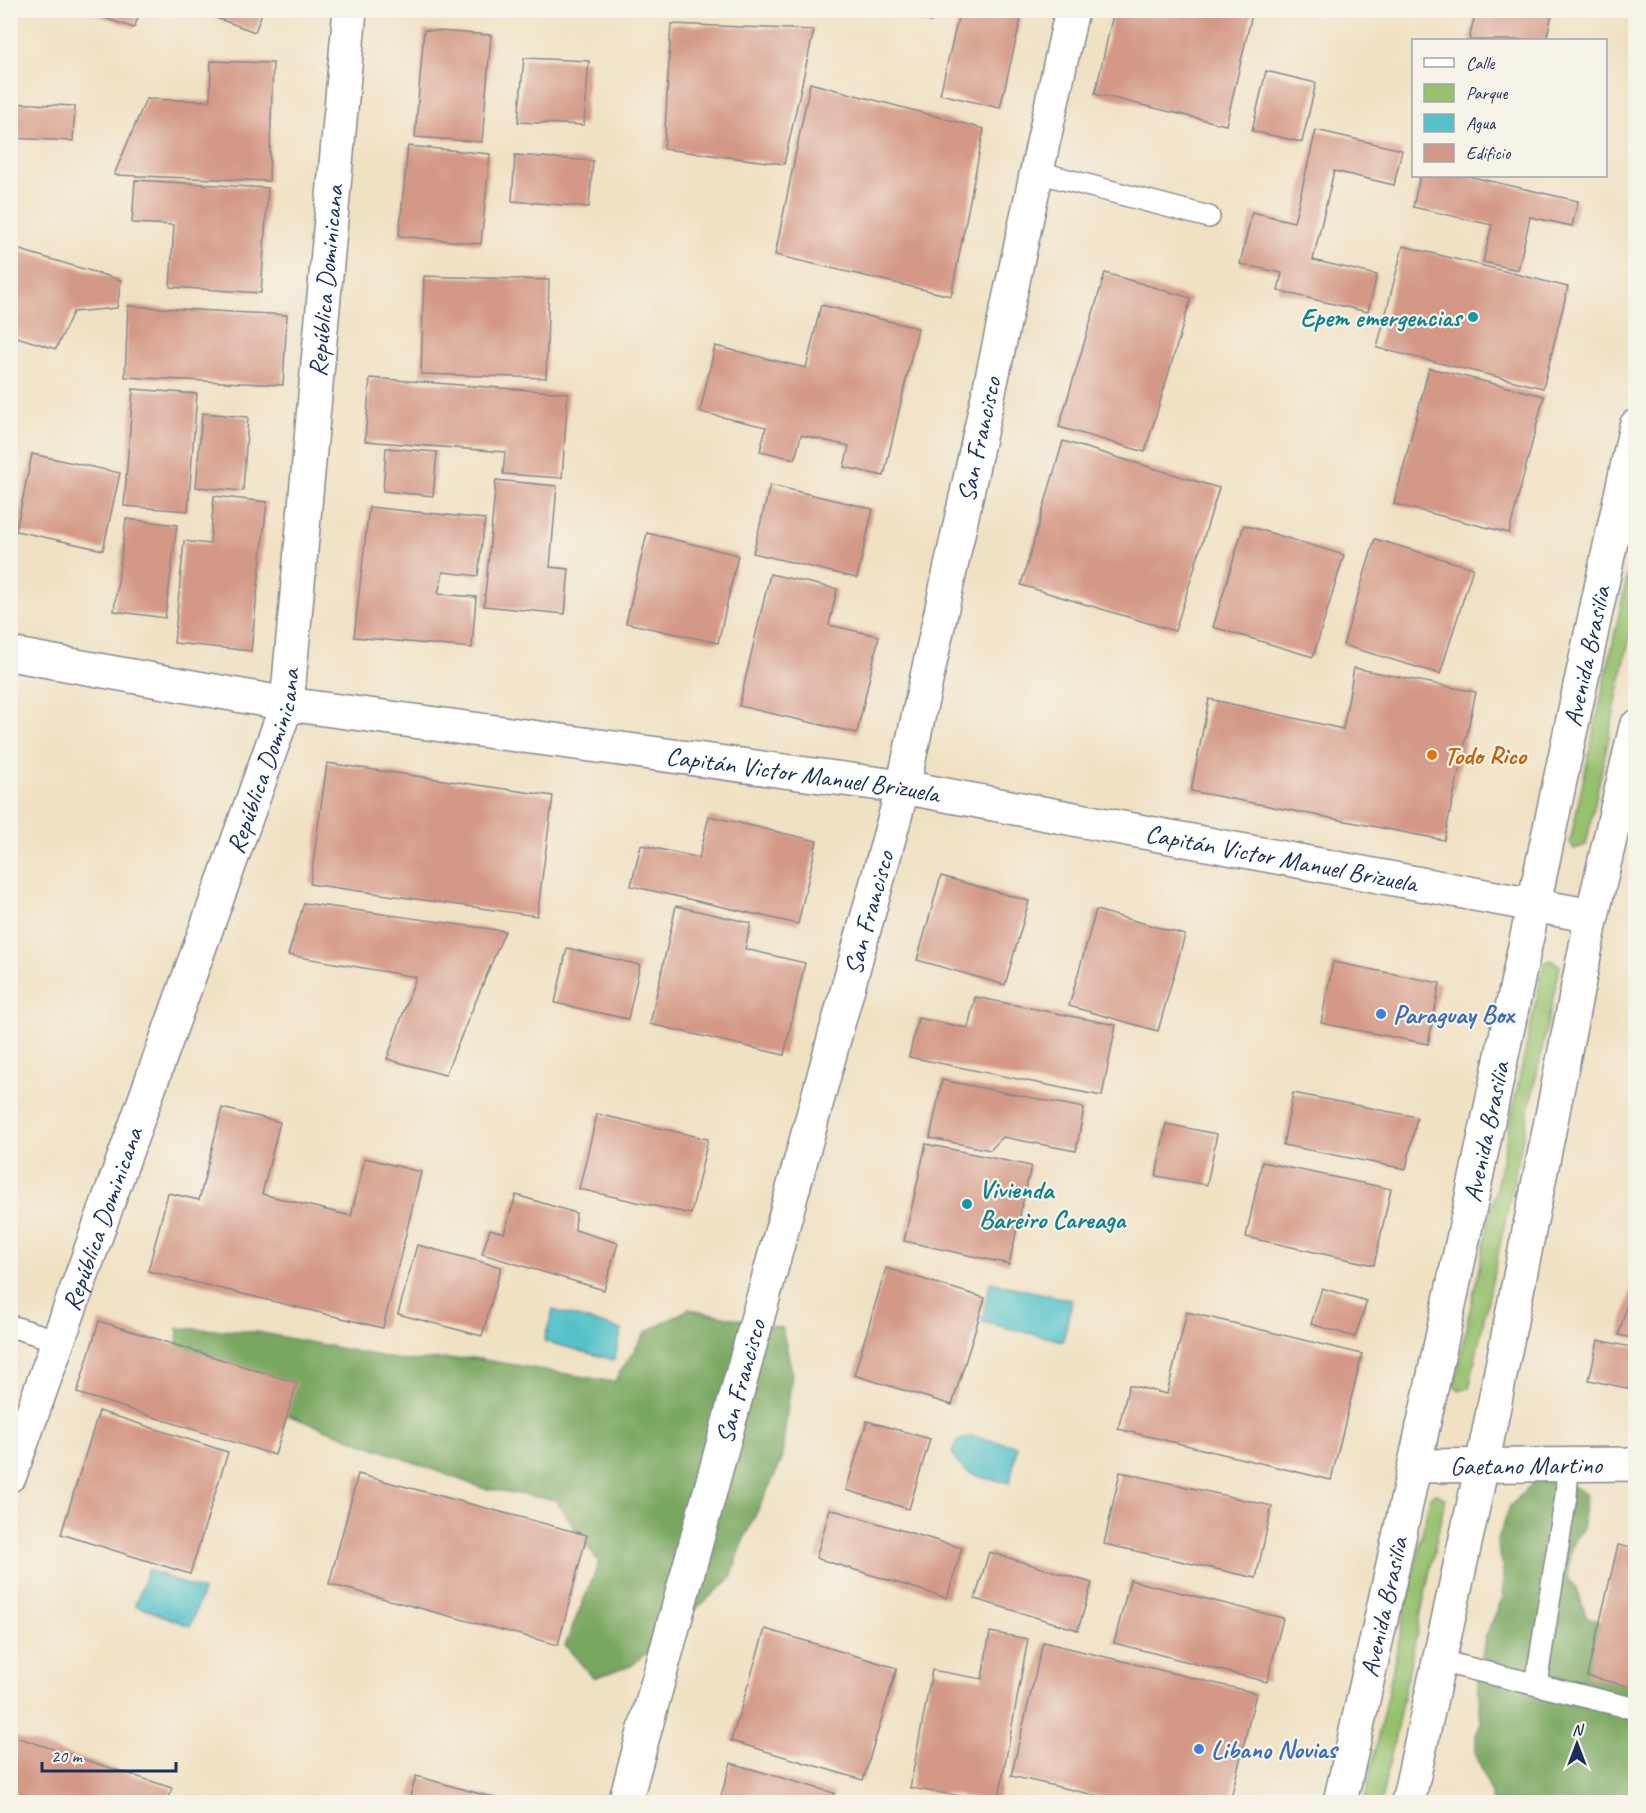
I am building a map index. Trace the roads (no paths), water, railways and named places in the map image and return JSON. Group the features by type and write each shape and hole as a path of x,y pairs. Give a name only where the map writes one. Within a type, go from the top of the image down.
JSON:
{"street":[{"name":"República Dominicana","path":"10,1475 20,1421 59,1341 288,704 350,10"},
{"name":"San Francisco","path":"625,1803 903,788 1072,10"},
{"name":"Avenida Brasilia","path":"1341,1803 1416,1466 1532,903 1635,426"},
{"name":"Capitán Victor Manuel Brizuela","path":"10,654 288,704 903,788 1532,903 1592,916"},
{"path":"1408,1803 1482,1467 1592,916 1635,727"},
{"name":"Gaetano Martino","path":"1416,1466 1635,1464"}],"lane":[{"path":"1037,172 1209,218"},
{"path":"10,1326 59,1341"},
{"path":"1536,1684 1566,1496 1568,1465"},
{"path":"1439,1661 1635,1709"}],"water":[{"path":"990,1282 1072,1300 1063,1341 982,1322"},
{"path":"553,1310 622,1330 614,1360 544,1341"},
{"path":"971,1436 1017,1446 1010,1483 983,1478 961,1467 952,1451 958,1441"},
{"path":"148,1570 203,1591 190,1626 135,1605"}],"place":[{"name":"Epem emergencias","path":"1473,317"},
{"name":"Todo Rico","path":"1432,755"},
{"name":"Paraguay Box","path":"1381,1014"},
{"name":"Vivienda Bareiro Careaga","path":"967,1204"},
{"name":"Libano Novias","path":"1199,1749"}]}
